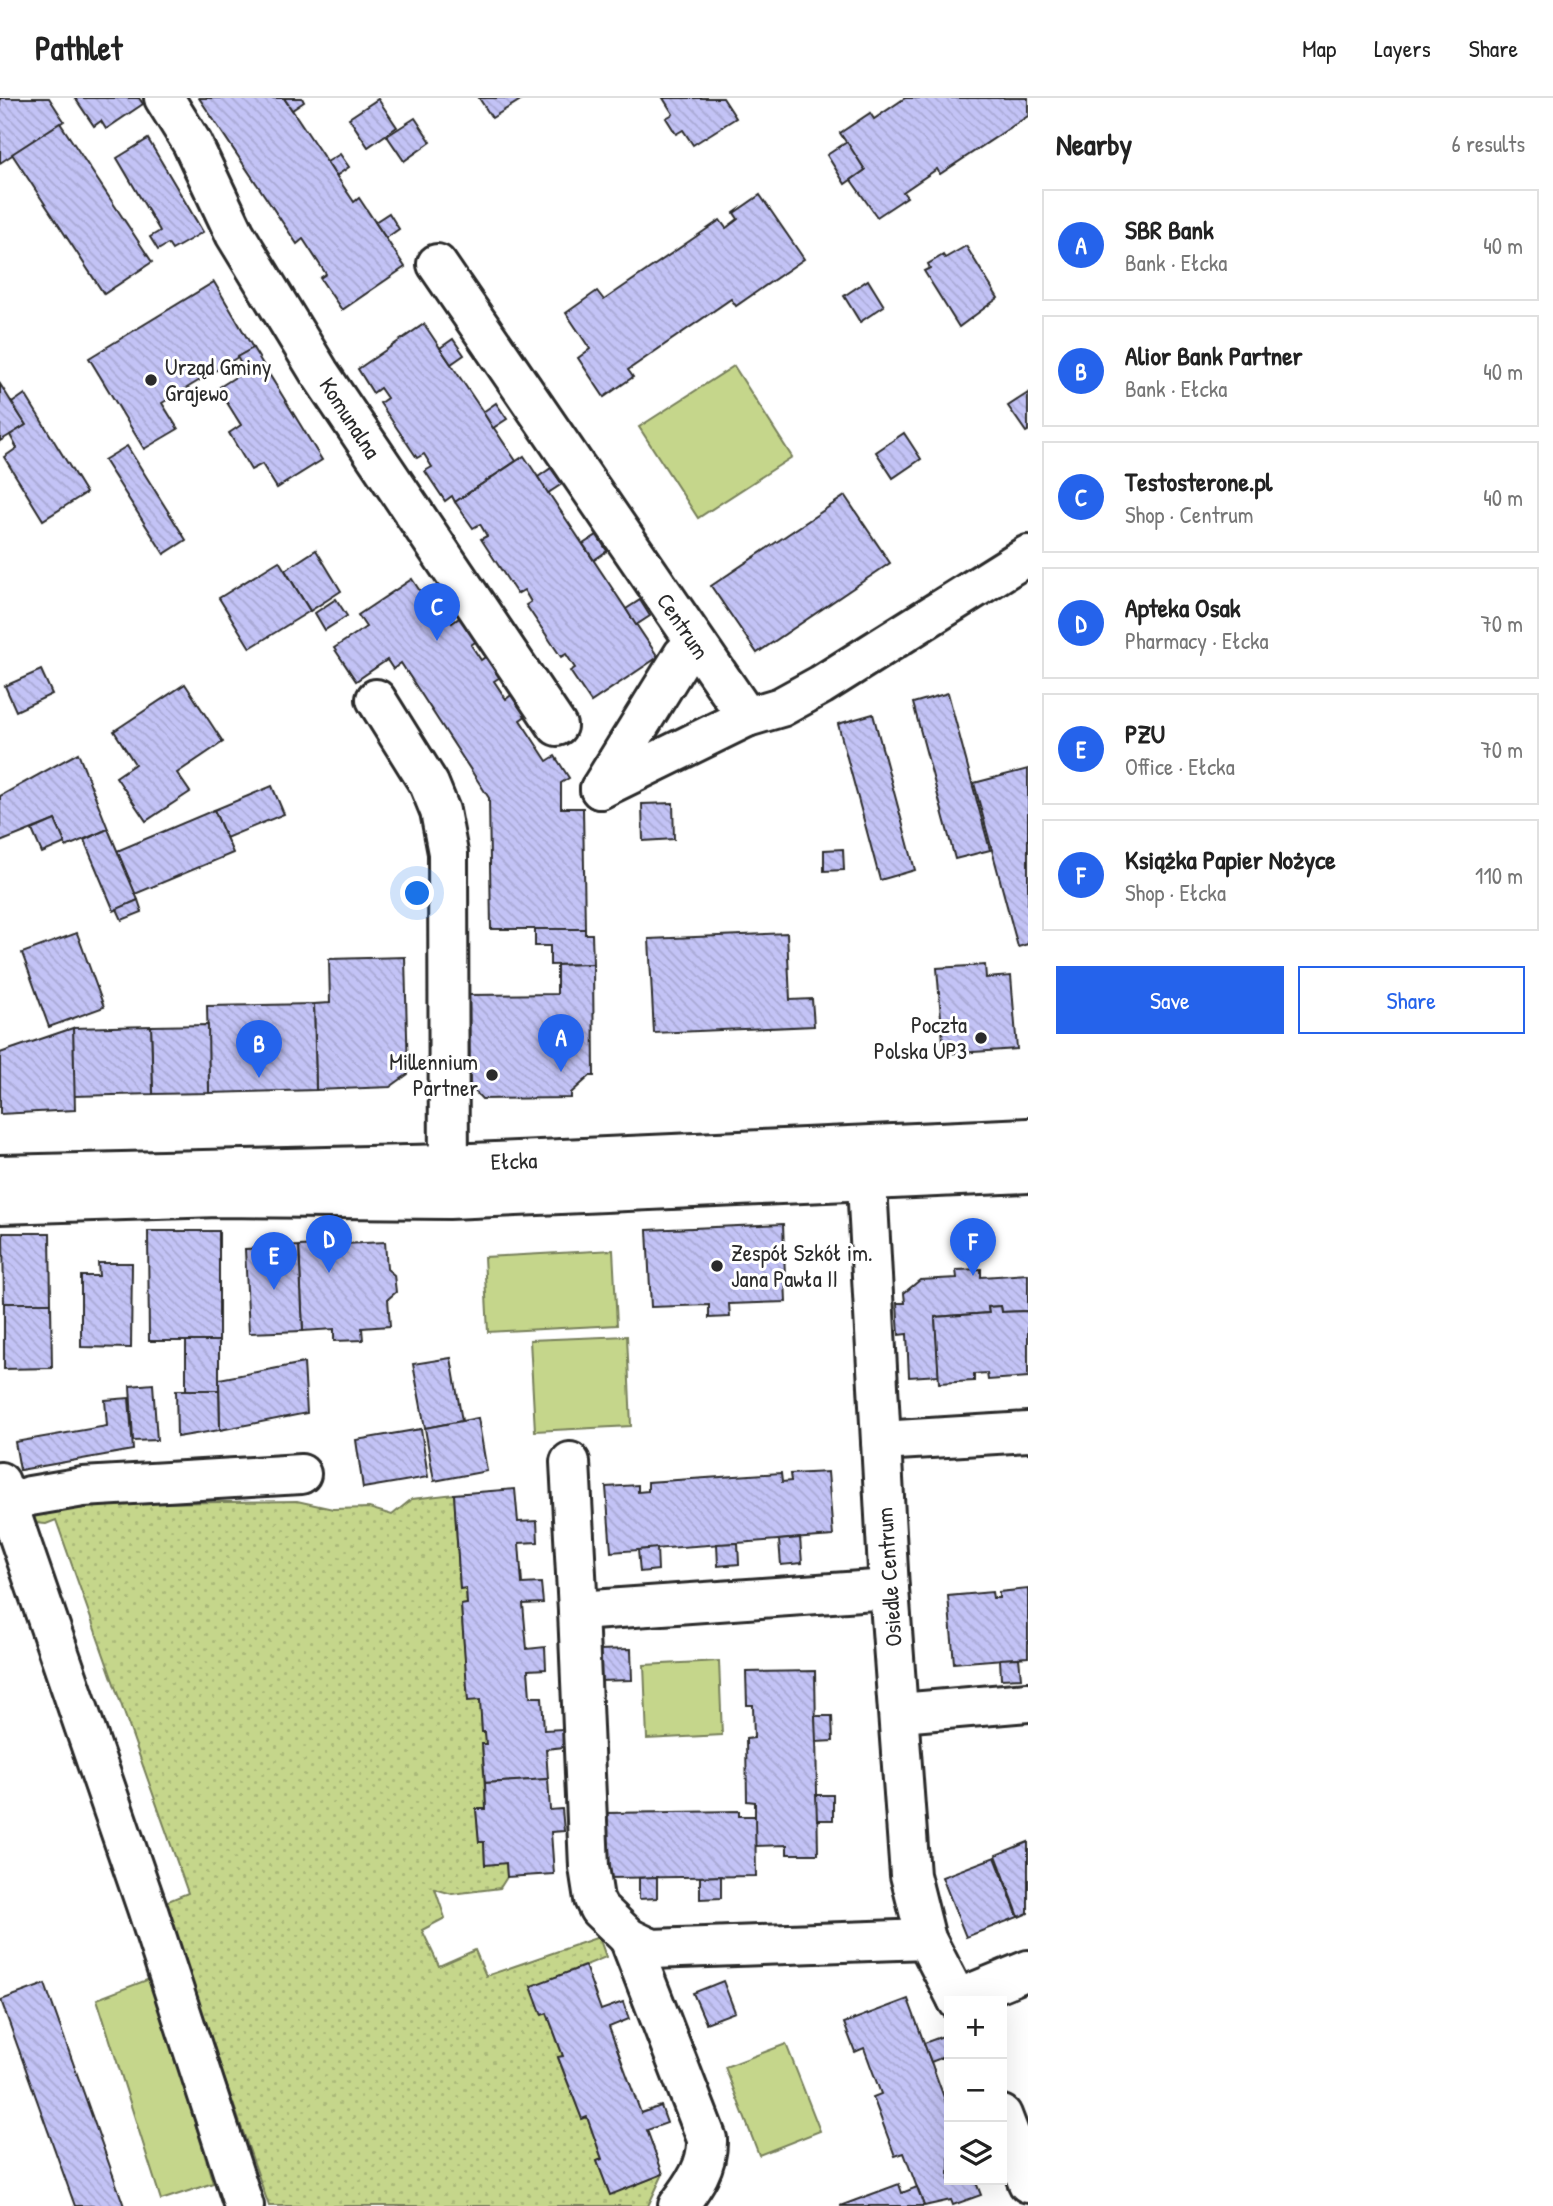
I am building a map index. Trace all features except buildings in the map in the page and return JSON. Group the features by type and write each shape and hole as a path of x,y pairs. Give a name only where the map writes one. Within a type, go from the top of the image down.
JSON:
{"main road":[{"name":"Komunalna","path":"164,98 192,143 235,233 319,372 556,726"},
{"name":"Centrum","path":"437,264 747,717"},
{"path":"694,643 682,655 600,789 747,717 781,707 821,685 1028,555"},
{"path":"376,699 429,784 440,811 448,853 449,1181"},
{"name":"Ełcka","path":"866,1163 1028,1138"},
{"name":"Ełcka","path":"0,1204 219,1197 449,1181 866,1163 1028,1173"},
{"name":"Osiedle Centrum","path":"866,1163 889,1589 910,1875 926,1939 956,1996"},
{"name":"Ełcka","path":"0,1175 449,1181"},
{"path":"881,1441 1028,1432"},
{"path":"570,1462 589,1867 599,1909 629,1938 652,1948 926,1939"},
{"path":"244,2206 147,1908 3,1498 83,1488 301,1474"},
{"path":"578,1611 889,1589"},
{"path":"900,1713 1028,1702"},
{"path":"629,1938 707,2139 705,2162 695,2184 678,2206"},
{"name":"Osiedle Centrum","path":"967,1996 1028,1970"},
{"path":"1005,2122 1028,2183"}],"green space":[{"path":"734,366 792,457 698,518 639,427"},
{"path":"613,1250 617,1325 488,1332 484,1257"},
{"path":"627,1336 631,1426 535,1431 530,1340"},
{"path":"454,1494 460,1588 466,1588 467,1604 461,1605 468,1700 480,1700 482,1731 485,1732 486,1744 482,1744 486,1809 476,1809 479,1841 484,1842 485,1865 506,1863 507,1877 500,1888 452,1894 435,1889 445,1918 422,1930 439,1966 475,1950 486,1976 599,1937 606,1957 531,1987 541,2014 547,2013 563,2056 558,2058 582,2119 587,2117 602,2159 597,2161 610,2194 663,2174 648,2206 269,2206 163,1903 188,1893 56,1520 46,1524 34,1523 27,1512 73,1504 297,1501 333,1509 369,1508 392,1515 412,1499"},
{"path":"719,1661 722,1735 647,1739 644,1665"},
{"path":"152,1978 213,2183 161,2200 97,1999"},
{"path":"786,2044 820,2131 759,2155 725,2067"}],"place":[{"name":"Urząd Gminy Grajewo","path":"151,380"},
{"name":"Testosterone.pl","path":"437,641"},
{"name":"Poczta Polska UP3","path":"981,1038"},
{"name":"SBR Bank","path":"561,1072"},
{"name":"Millennium Partner","path":"492,1075"},
{"name":"Alior Bank Partner","path":"259,1078"},
{"name":"Zespół Szkół im. Jana Pawła II","path":"717,1266"},
{"name":"Apteka Osak","path":"329,1273"},
{"name":"Książka Papier Nożyce","path":"973,1276"},
{"name":"PZU","path":"274,1290"}]}
